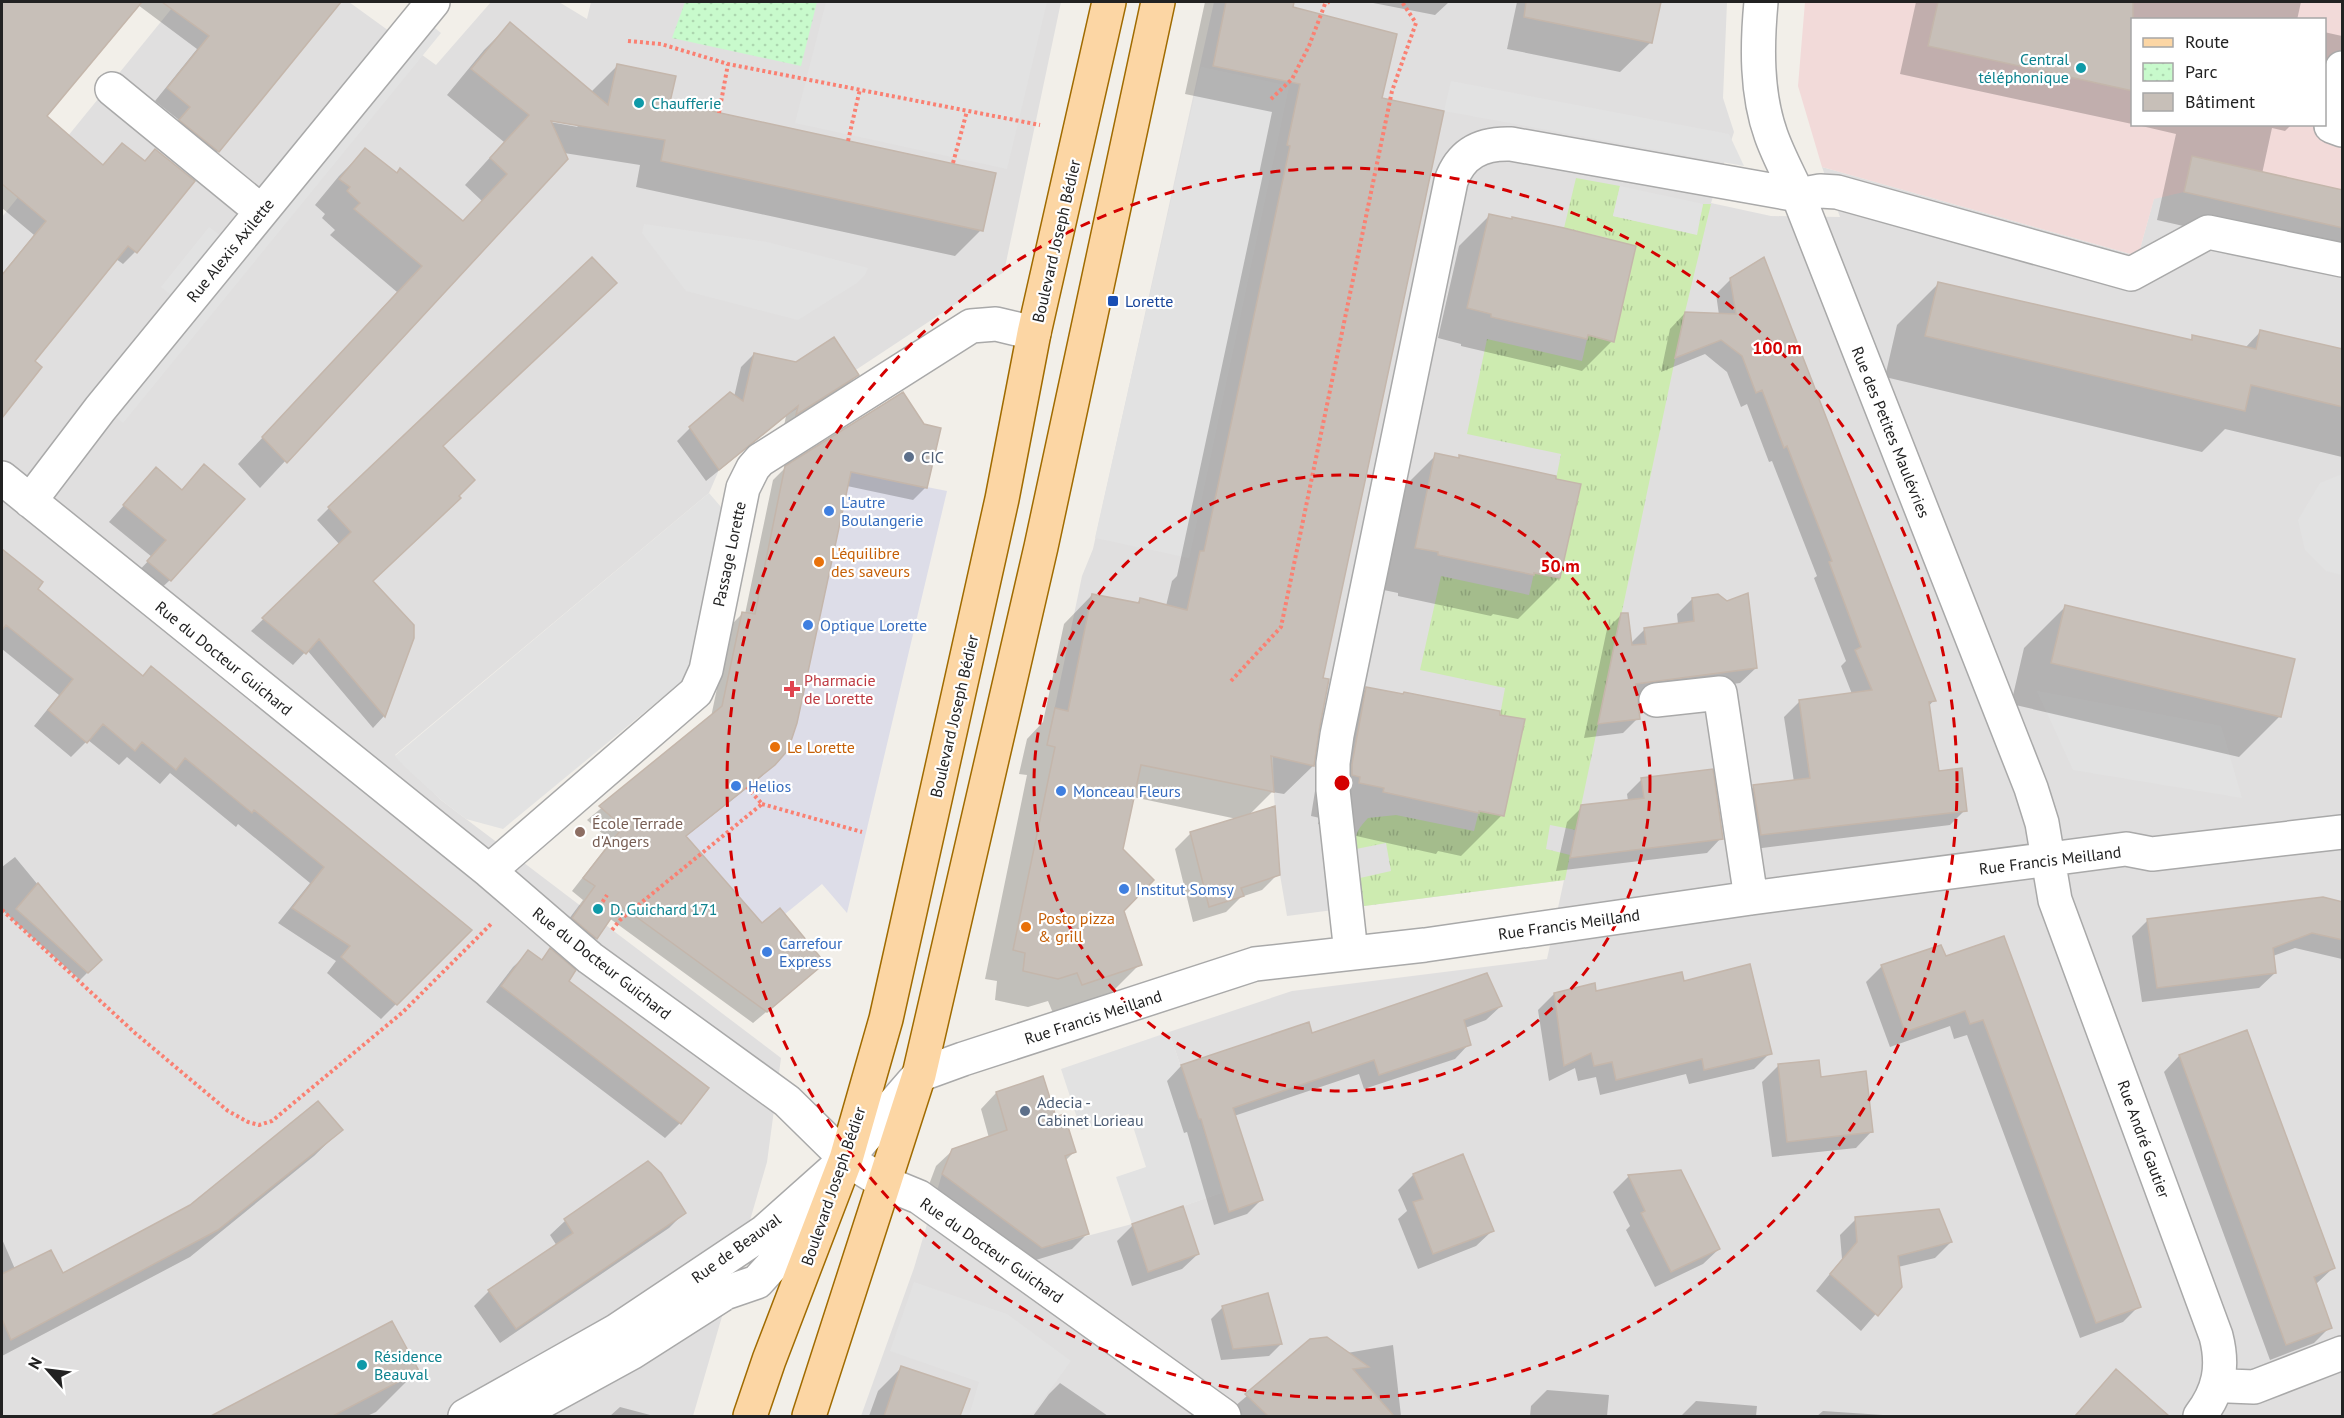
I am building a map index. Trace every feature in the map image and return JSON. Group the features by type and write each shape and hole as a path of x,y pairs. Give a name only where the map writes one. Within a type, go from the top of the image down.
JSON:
{"main road":[{"name":"Boulevard Joseph Bédier","path":"750,1416 846,1158 886,1019 1002,499 1035,333 1109,2"},
{"path":"809,1416 920,1075 1041,547 1158,2"}],"street":[{"name":"Rue Alexis Axilette","path":"30,501 100,409 433,2"},
{"name":"Rue des Petites Maulévries","path":"1761,2 1758,37 1763,100 1771,135 1797,195 2031,788 2042,823 2048,859"},
{"path":"2343,68 2331,117 2331,126 2343,130"},
{"path":"112,89 261,211"},
{"path":"1351,953 1333,790 1333,763 1448,193 1455,170 1463,159 1483,146 1511,144 1797,195 1820,191 1837,192 2131,274 2208,232 2343,260"},
{"name":"Passage Lorette","path":"489,871 696,692 706,670 743,488 747,477 760,460 971,326 996,324 1035,333"},
{"name":"Rue du Docteur Guichard","path":"2,478 489,871 590,958 787,1101 846,1158 885,1183 919,1197 1224,1416"},
{"path":"1656,700 1720,693 1751,898"},
{"name":"Rue Francis Meilland","path":"846,1158 920,1075 1255,964 1425,945 1751,898 2126,849 2152,854 2343,832"},
{"name":"Rue André Gautier","path":"2048,859 2055,900 2216,1336 2221,1365 2219,1381 2210,1403 2200,1416"},
{"name":"Rue de Beauval","path":"465,1416 616,1331 764,1232 846,1158"},
{"name":"Rue de Beauval","path":"516,1416 632,1353 725,1293 757,1282 778,1259 846,1158"},
{"path":"2219,1381 2229,1386 2254,1387 2343,1353"}],"path":[{"path":"1271,99 1292,79 1309,46 1326,4 1329,2"},
{"path":"1231,681 1281,627 1392,91 1416,23 1402,2"},
{"path":"628,41 661,44 728,64 1040,125"},
{"path":"719,113 728,64"},
{"path":"848,141 860,89"},
{"path":"953,163 967,111"},
{"path":"747,787 762,804 862,831"},
{"path":"606,938 620,920 762,804"},
{"path":"595,913 607,895"},
{"path":"2,910 187,1078 228,1111 259,1125 272,1121 403,1012 517,896"}],"shaded area":[{"path":"177,2 349,2 436,65 491,2 559,2 587,19 591,2 1061,2 1004,272 774,424 719,470 709,493 395,755 441,800 781,1058 767,1162 693,1416 2,1416 2,217"},
{"path":"826,2 1047,2 1007,169 795,123"},
{"path":"1214,2 1727,2 1723,98 1734,132 1711,203 1771,216 1840,217 1822,167 2138,256 2154,198 2192,156 2342,190 2342,1416 861,1416 914,1268 942,1174 1042,1248 1132,1224 1223,1192 1169,1032 1292,991 1547,959 1564,880 1287,916 1280,875 1274,796 1273,757 1276,741 1258,750 1221,781 1047,745 1082,576 1093,549"},
{"path":"1805,2 2342,2 2342,190 2192,157 2184,192 2154,199 2138,256 1822,167 1798,86"},
{"path":"430,24 441,33 123,423 112,413"},
{"path":"1201,67 1289,86 1189,558 1095,538"},
{"path":"1451,81 1729,134 1744,166 1444,111"},
{"path":"1620,186 1703,204 1697,235 1613,216"},
{"path":"644,224 767,242 868,268 857,283 798,320 686,291 642,233"},
{"path":"209,227 220,235 171,295 161,287"},
{"path":"851,472 947,491 847,913 822,884 785,914 780,908 762,923 686,835 775,765 788,750 797,723"},
{"path":"2342,474 2342,575 2326,571 2305,550 2298,520 2320,483"},
{"path":"709,493 727,514 692,673 503,829 466,819 441,800 395,756"},
{"path":"2037,691 2221,726 2242,798 2073,770"},
{"path":"1169,1032 1224,1192 1132,1224 1116,1177 1146,1167 1129,1114 1081,1130 1061,1069"},
{"path":"914,1282 1007,1314 1071,1361 1033,1413 1021,1416 969,1416 979,1382 890,1351"}],"green space":[{"path":"685,2 817,2 801,66 672,38"},
{"path":"1576,178 1620,186 1613,216 1696,234 1703,204 1711,204 1685,312 1576,830 1550,825 1546,849 1570,855 1565,880 1364,906 1360,878 1391,871 1386,843 1356,849 1358,832 1368,818 1396,815 1474,831 1479,811 1517,755 1525,719 1500,715 1505,688 1420,670 1441,576 1529,595 1534,573 1560,578 1568,544 1570,519 1574,519 1581,484 1556,479 1561,454 1467,434 1487,339 1582,361 1588,335 1613,342 1636,247 1564,228"}],"building":[{"path":"2,2 142,2 47,116 103,165 122,143 145,161 155,149 195,181 137,253 128,246 35,361 42,367 2,418 2,275 46,221 2,184"},
{"path":"162,2 341,2 219,152 179,120 190,107 167,88 209,36"},
{"path":"1226,2 1294,2 1293,7 1397,34 1382,98 1444,111 1323,678 1329,679 1314,766 1271,756 1274,792 1141,765 1123,849 1154,880 1124,911 1142,965 1082,985 1077,973 1058,979 1023,971 1025,953 1013,950 1055,747 1047,745 1055,708 1068,711 1092,594 1139,603 1140,598 1187,610 1200,551 1204,551 1290,146 1287,145 1300,84 1213,66"},
{"path":"1526,2 1661,2 1652,43 1524,17"},
{"name":"Central téléphonique","path":"1938,2 2133,2 2131,91 1928,46"},
{"path":"510,22 608,105 617,64 676,76 670,102 996,173 983,231 661,161 665,140 551,121 568,159 287,463 262,437 422,266 354,209 360,203 347,191 350,187 339,179 365,148 397,173 400,168 463,221 507,174 490,158 529,115 471,69"},
{"path":"2192,156 2343,190 2343,228 2184,192"},
{"path":"1489,214 1564,228 1636,246 1614,342 1588,335 1587,339 1491,317 1491,314 1467,308"},
{"path":"592,257 617,283 443,446 475,480 459,496 461,498 373,581 414,625 414,638 385,717 319,639 306,654 262,618 351,532 328,507"},
{"path":"1764,257 1936,701 1929,702 1939,771 1962,768 1967,811 1761,835 1753,785 1810,778 1799,700 1872,690 1855,650 1861,647 1829,562 1832,561 1787,446 1784,448 1762,390 1756,393 1742,356 1721,340 1675,358 1685,312 1736,314 1730,278"},
{"path":"1938,282 2192,340 2192,335 2256,349 2260,330 2343,349 2343,407 2251,385 2245,411 1925,336"},
{"path":"834,337 859,375 796,415 798,406 719,470 689,427 730,392 743,401 754,353 796,362"},
{"path":"903,392 924,424 941,428 927,488 851,472 797,723 788,750 775,765 686,836 762,923 780,908 825,963 767,1012 620,905 597,939 572,918 595,886 583,878 623,827 599,806 722,706 742,612 755,614 785,466"},
{"path":"1435,453 1459,458 1459,455 1556,476 1556,479 1581,484 1560,578 1534,573 1534,575 1415,548"},
{"path":"204,464 245,499 171,581 147,561 166,540 123,505 156,467 182,490"},
{"path":"2,549 43,582 38,589 143,676 151,666 472,930 397,1005 341,957 350,946 292,908 324,867 254,810 252,813 185,758 176,770 142,742 135,751 103,724 87,743 48,710 73,679 6,625 2,630"},
{"path":"1748,593 1757,668 1636,684 1640,719 1598,724 1621,613 1628,613 1632,645 1646,644 1644,628 1694,621 1692,598 1718,594 1727,601"},
{"path":"2065,605 2295,659 2281,717 2051,663"},
{"path":"1366,687 1500,711 1500,715 1525,719 1504,816 1479,811 1479,813 1383,792 1384,788 1359,783 1360,777 1352,775 1352,764"},
{"path":"1713,769 1723,839 1570,858 1581,805 1644,798 1641,778"},
{"path":"1275,806 1280,875 1241,888 1244,896 1209,907 1190,832"},
{"path":"38,883 102,960 88,973 16,909"},
{"path":"2323,897 2343,902 2343,940 2312,933 2273,948 2276,973 2157,988 2147,919"},
{"path":"2004,936 2141,1307 2096,1323 1983,1020 1970,1024 1965,1011 1905,1032 1881,965 1941,945 1946,956"},
{"path":"550,948 576,970 569,981 709,1088 681,1124 501,986 528,950 542,960"},
{"path":"1750,964 1772,1054 1704,1070 1702,1059 1616,1080 1612,1062 1594,1066 1591,1053 1564,1066 1554,993 1595,983 1596,991 1682,972 1684,981"},
{"path":"1487,973 1502,1006 1464,1020 1471,1045 1379,1075 1374,1060 1233,1108 1263,1200 1229,1212 1201,1119 1199,1119 1181,1065 1309,1022 1312,1033"},
{"path":"2247,1030 2335,1268 2314,1277 2332,1328 2286,1345 2179,1055"},
{"path":"1819,1060 1821,1077 1866,1071 1873,1132 1787,1142 1778,1064"},
{"path":"1043,1076 1056,1117 1064,1114 1076,1152 1065,1156 1089,1234 1042,1248 942,1174 952,1149 1007,1130 996,1092"},
{"path":"318,1101 343,1130 218,1230 11,1340 2,1319 2,1274 51,1250 63,1273 190,1205"},
{"path":"1463,1154 1494,1231 1433,1254 1413,1202 1423,1199 1413,1174"},
{"path":"648,1161 661,1173 686,1213 516,1329 488,1290 573,1233 564,1219"},
{"path":"1681,1170 1720,1249 1671,1272 1641,1213 1645,1211 1628,1175"},
{"path":"1183,1206 1199,1254 1148,1272 1132,1224"},
{"path":"1939,1209 1952,1242 1898,1256 1902,1287 1878,1316 1830,1274 1857,1242 1855,1217"},
{"path":"1268,1293 1282,1344 1233,1349 1222,1306"},
{"name":"Résidence Beauval","path":"392,1321 419,1371 333,1416 211,1416"},
{"path":"1327,1337 1369,1367 1353,1369 1394,1416 1268,1416 1245,1394 1310,1339"},
{"path":"901,1366 970,1389 960,1416 884,1416"},
{"path":"2116,1369 2169,1416 2075,1416"}],"place":[{"name":"Central téléphonique","path":"2081,68"},
{"name":"Chaufferie","path":"639,103"},
{"name":"Lorette","path":"1113,301"},
{"name":"CIC","path":"909,457"},
{"name":"L'autre Boulangerie","path":"829,511"},
{"name":"L'équilibre des saveurs","path":"819,562"},
{"name":"Optique Lorette","path":"808,625"},
{"name":"Pharmacie de Lorette","path":"792,689"},
{"name":"Le Lorette","path":"775,747"},
{"name":"Helios","path":"736,786"},
{"name":"Monceau Fleurs","path":"1061,791"},
{"name":"École Terrade d'Angers","path":"580,832"},
{"name":"Institut Somsy","path":"1124,889"},
{"name":"D. Guichard 171","path":"598,909"},
{"name":"Posto pizza & grill","path":"1026,927"},
{"name":"Carrefour Express","path":"767,952"},
{"name":"Adecia - Cabinet Lorieau","path":"1025,1111"},
{"name":"Résidence Beauval","path":"362,1365"}]}
